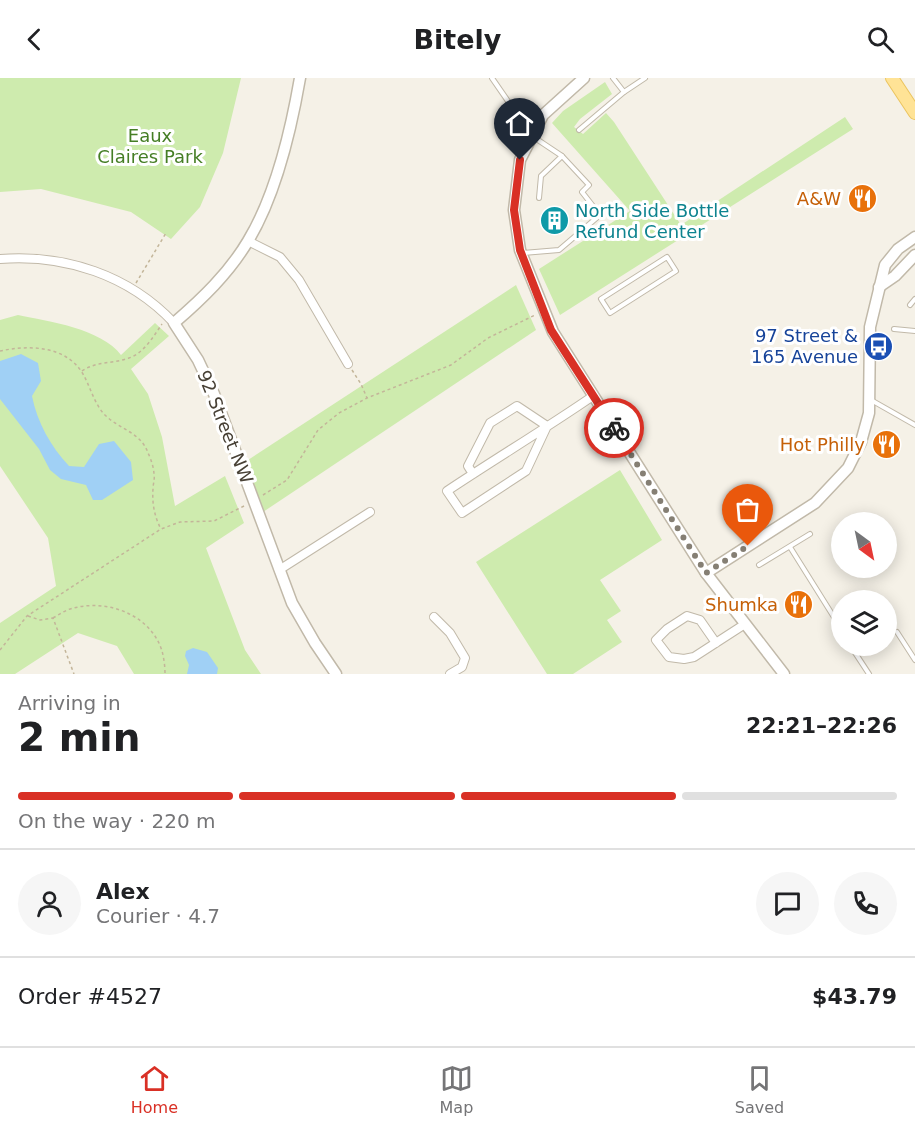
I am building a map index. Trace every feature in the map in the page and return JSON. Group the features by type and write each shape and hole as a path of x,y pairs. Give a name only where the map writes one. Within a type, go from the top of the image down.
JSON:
{"main road":[{"path":"892,78 915,113"}],"street":[{"path":"171,320 210,292 248,241 273,185 297,98 300,78"},
{"path":"584,78 543,115 520,160 514,210 522,254 551,330 706,573 784,674"},
{"path":"706,573 797,515 826,493 848,468 861,442 867,420 870,399 868,344 885,265 898,249 915,237"},
{"path":"248,241 280,257 299,280 348,364"},
{"path":"879,287 895,276 915,255"},
{"name":"92 Street NW","path":"0,259 36,259 75,265 105,274 132,288 171,320 208,379 292,603 336,674"},
{"path":"547,426 526,471 462,513 447,491 593,396"},
{"path":"473,474 468,466 490,423 517,406 547,426"},
{"path":"279,570 370,512"},
{"path":"716,643 700,620 687,616 667,629 656,640 669,657 684,659 694,657 716,643 745,624"},
{"path":"434,617 450,633 465,658 462,667 450,674"}],"lane":[{"path":"492,78 532,136 562,156 589,185 582,192 600,216 559,250 522,254"},
{"path":"613,78 624,92"},
{"path":"579,130 624,92 645,78"},
{"path":"539,198 541,176 562,156"},
{"path":"667,257 676,271 610,313 601,299 667,257"},
{"path":"910,306 915,299"},
{"path":"894,329 915,332"},
{"path":"870,399 915,425"},
{"path":"759,565 810,534"},
{"path":"790,547 831,612"},
{"path":"897,632 915,660"},
{"path":"857,656 869,674"}],"path":[{"path":"132,288 166,233"},
{"path":"0,650 27,616 161,529 180,522 214,521 254,501 287,480 318,430 339,412 367,398 451,365 488,338 544,312"},
{"path":"81,371 89,366 128,359 145,348 171,320"},
{"path":"0,351 20,346 38,347 69,360 81,371 104,414 139,438 147,450 154,476 154,512 161,529"},
{"path":"348,364 362,384 367,398"},
{"path":"27,616 40,620 53,618 72,608 96,604 126,611 146,626 157,639 163,652 165,674"},
{"path":"53,618 74,674"}],"green space":[{"name":"Eaux Claires Park","path":"0,78 241,78 223,153 200,207 171,239 131,212 41,189 0,192"},
{"path":"605,82 612,94 580,119 574,127 583,134 606,113 681,225 845,117 853,129 560,315 539,269 630,211 552,123 563,111"},
{"path":"516,285 536,330 263,512 245,462"},
{"path":"18,315 59,323 88,332 112,346 121,355 155,323 169,336 131,369 148,394 162,437 175,506 225,476 244,523 206,548 245,650 261,674 134,674 117,646 78,633 15,674 0,674 0,623 56,586 48,538 0,466 0,320"},
{"path":"620,470 662,540 600,580 621,611 607,620 622,642 573,674 547,674 476,562"}],"water":[{"path":"21,354 38,363 41,381 32,396 34,406 46,434 56,451 69,466 84,467 99,444 114,441 131,462 133,480 102,500 93,500 86,485 61,479 50,470 39,449 0,399 0,361"},
{"path":"193,648 207,652 218,668 217,674 187,674 189,665 185,656 186,651"}],"way so far":[{"path":"614,428 706,573 748,546"}],"place":[{"name":"A&W","path":"862,199"},
{"name":"North Side Bottle Refund Center","path":"554,221"},
{"name":"97 Street & 165 Avenue","path":"879,346"},
{"name":"Hot Philly","path":"886,445"},
{"name":"Shumka","path":"799,605"}],"route":[{"path":"520,160 514,210 520,250 551,330 614,428"}]}
